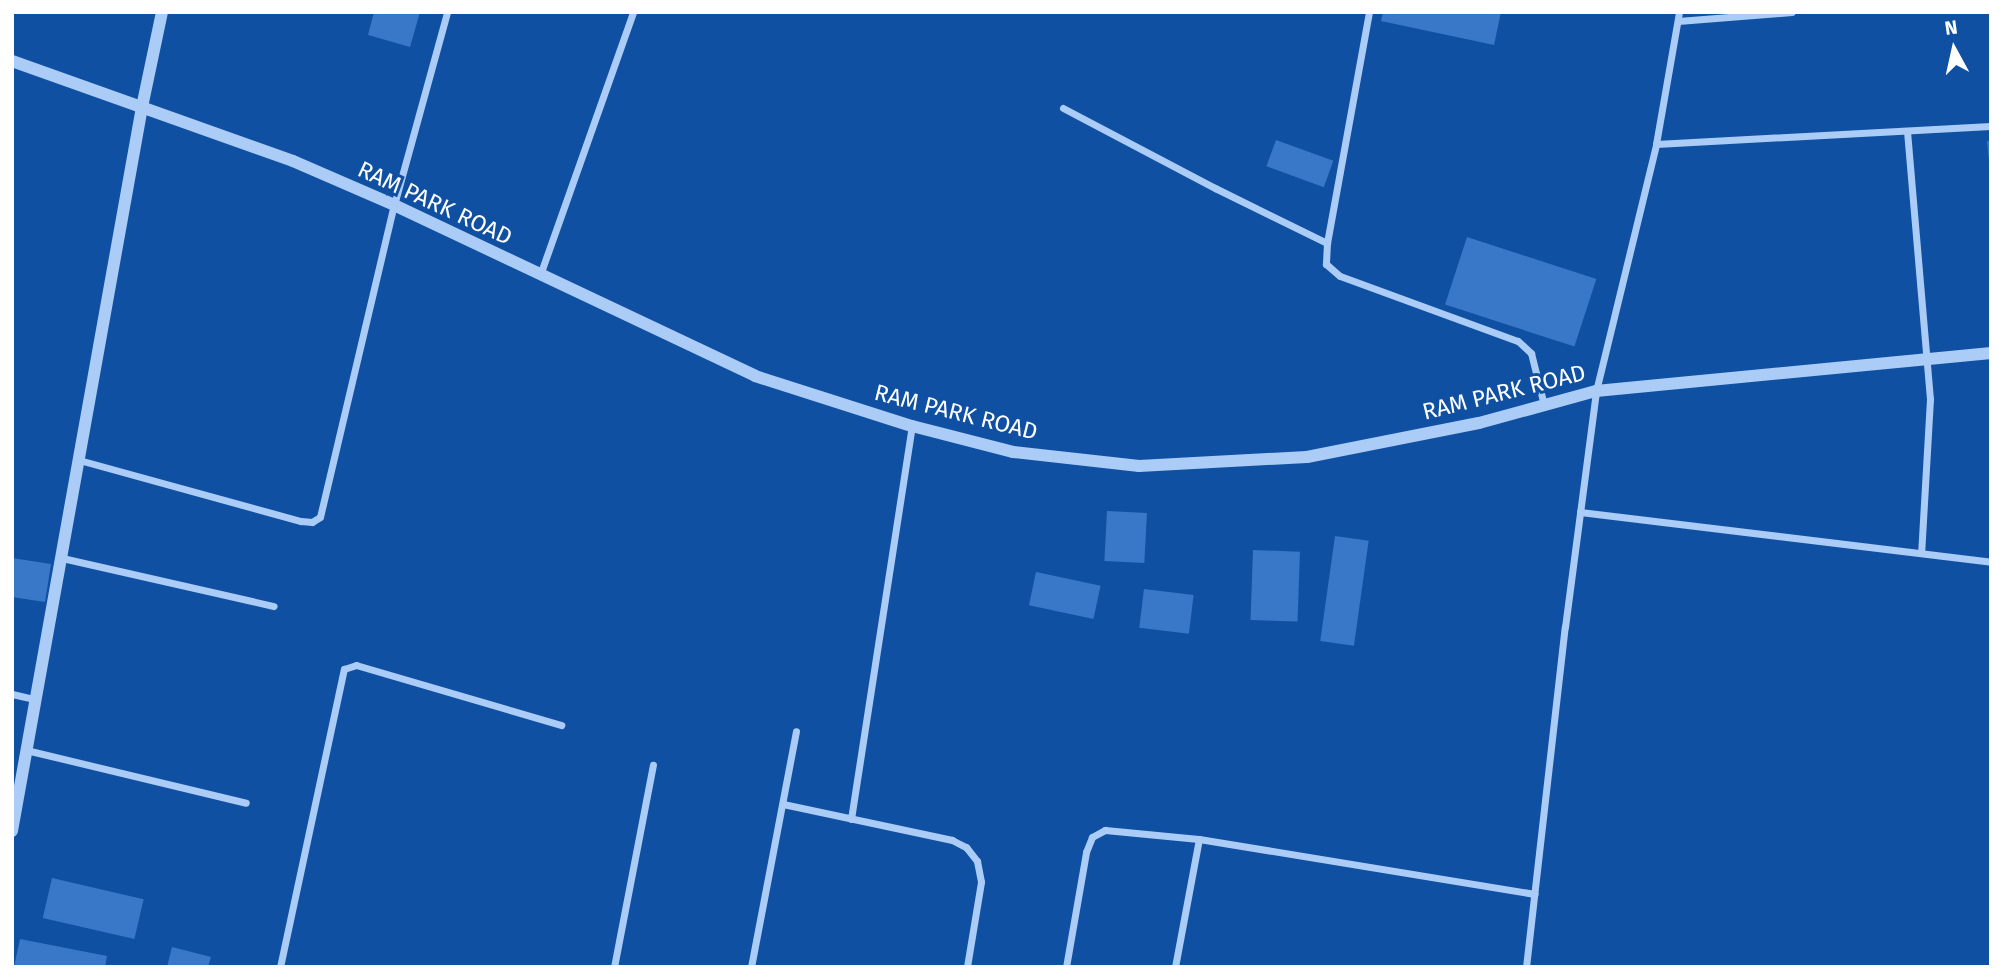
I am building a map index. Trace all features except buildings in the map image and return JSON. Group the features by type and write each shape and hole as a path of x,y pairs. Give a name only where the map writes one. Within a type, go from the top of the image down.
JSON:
{"street":[{"path":"12,831 142,107 162,12"},
{"path":"79,460 301,522 312,522 320,517 394,205 447,12"},
{"path":"540,275 633,12"},
{"path":"1369,12 1327,243 1326,264 1340,276 1518,341 1531,353 1544,405"},
{"path":"1526,967 1596,391 1656,144 1678,16 1792,12"},
{"name":"RAM PARK ROAD","path":"12,61 293,162 394,205 755,376 912,426 1013,452 1139,466 1307,457 1479,423 1596,391 1991,353"},
{"path":"1063,108 1214,188 1327,243"},
{"path":"1656,144 1991,126"},
{"path":"1907,131 1930,399 1921,553"},
{"path":"851,819 912,426"},
{"path":"1580,512 1991,562"},
{"path":"62,558 274,606"},
{"path":"280,967 344,669 356,665 561,725"},
{"path":"12,694 34,699"},
{"path":"751,967 796,731"},
{"path":"25,750 246,803"},
{"path":"614,967 653,765"},
{"path":"783,804 952,840 966,847 977,861 981,882 967,967"},
{"path":"1066,967 1082,872 1093,837 1105,830 1199,839 1535,894"},
{"path":"1175,967 1199,839"}]}
